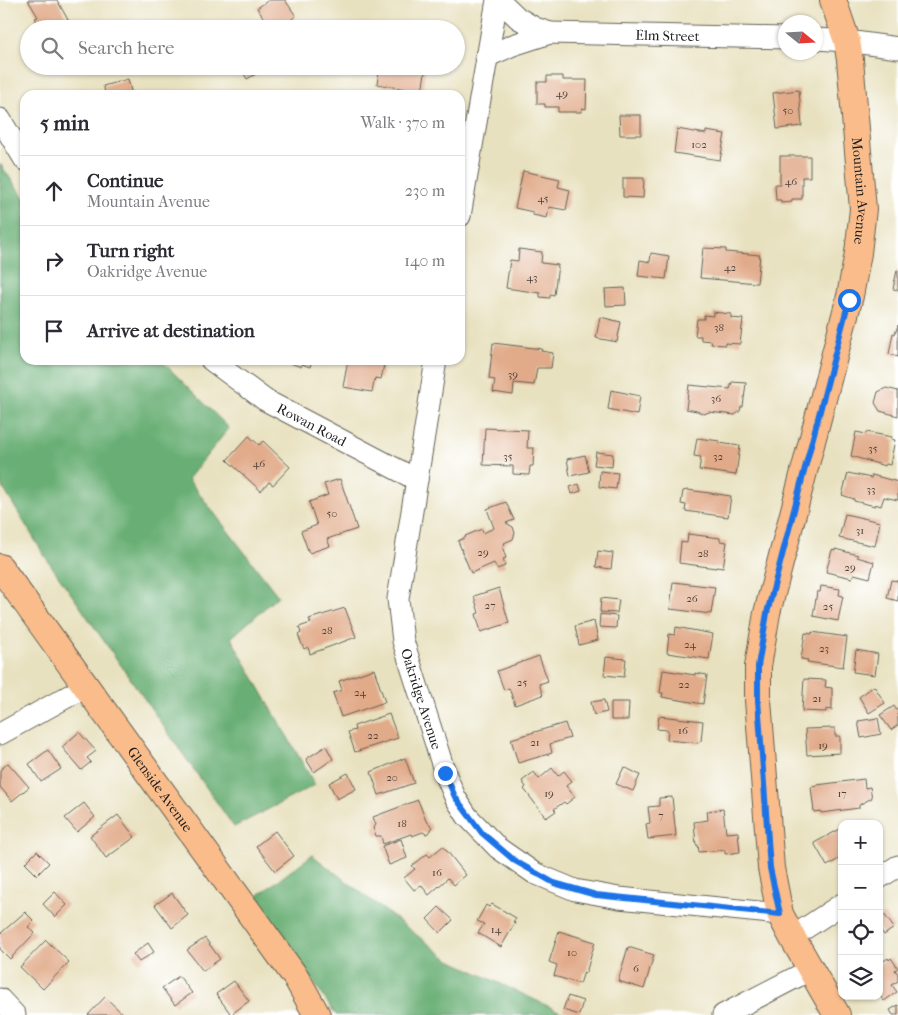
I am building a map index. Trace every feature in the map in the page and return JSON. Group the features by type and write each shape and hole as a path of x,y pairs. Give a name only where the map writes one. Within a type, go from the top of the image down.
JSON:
{"main road":[{"name":"Mountain Avenue","path":"833,0 850,60 863,210 850,296 767,613 758,666 758,700 770,868 780,914 835,1014"},
{"name":"Glenside Avenue","path":"0,567 297,979 317,1015"}],"street":[{"name":"Elm Street","path":"498,0 518,18 535,28 550,33 778,38"},
{"path":"465,185 486,57 498,0"},
{"name":"Elm Street","path":"486,57 512,45 550,33"},
{"path":"823,39 898,48"},
{"path":"0,119 20,152"},
{"name":"Rowan Road","path":"218,365 265,400 417,480"},
{"name":"Oakridge Avenue","path":"435,365 398,599 403,641 445,773 455,797 468,816 498,848 515,861 554,883 575,890 619,898 780,914"},
{"path":"0,734 85,686"},
{"path":"883,875 898,866"},
{"path":"792,938 838,907"},
{"path":"723,1015 810,970"},
{"path":"0,999 15,1015"}],"green space":[{"path":"0,164 20,192 20,365 166,365 229,428 188,479 278,596 231,638 315,785 234,827 46,558 0,483"},
{"path":"312,855 448,959 567,1015 336,1015 256,897"}],"building":[{"path":"28,0 57,0 68,20 36,20 35,18 38,17"},
{"path":"269,0 285,0 296,16 291,20 265,20 257,8"},
{"path":"245,75 254,75 247,79"},
{"path":"378,75 425,75 422,90 411,90 377,84"},
{"path":"547,76 563,76 563,80 587,80 586,109 582,108 581,112 558,112 558,107 545,107 545,104 537,104 537,82 547,82"},
{"path":"128,79 131,90 104,90 103,86"},
{"path":"799,90 802,126 777,129 773,93"},
{"path":"619,115 641,115 641,135 620,135"},
{"path":"677,129 706,134 706,131 725,134 720,160 674,153"},
{"path":"780,156 810,156 810,177 802,177 802,199 792,199 792,202 781,203 781,200 776,200 775,184 780,184"},
{"path":"523,171 560,179 558,187 570,190 566,210 549,207 547,218 533,215 533,212 515,208"},
{"path":"623,178 644,178 643,198 623,197"},
{"path":"703,248 726,249 726,252 760,255 757,283 700,278"},
{"path":"519,249 542,252 541,263 558,265 554,295 550,294 550,298 540,297 540,293 506,288 510,260 518,261"},
{"path":"651,253 669,256 666,279 638,276 640,260 650,262"},
{"path":"898,270 898,290 893,289"},
{"path":"625,288 626,305 606,306 605,289"},
{"path":"713,312 731,314 731,318 743,319 740,344 711,344 712,341 701,340 701,336 695,336 697,319 704,319 704,315 713,316"},
{"path":"600,317 621,322 617,342 596,338"},
{"path":"898,325 898,357 889,354 893,333 895,334"},
{"path":"493,343 542,349 541,351 553,353 551,368 537,368 534,385 514,383 513,395 493,392 495,380 489,379"},
{"path":"347,365 384,365 381,379 375,378 372,392 343,387"},
{"path":"732,382 746,383 743,407 735,415 709,412 704,414 686,409 689,385 730,389"},
{"path":"886,388 898,391 898,416 880,411 875,403 878,392"},
{"path":"611,390 640,396 637,415 608,409"},
{"path":"485,428 528,430 527,448 534,448 533,466 530,466 529,475 513,474 513,466 483,465"},
{"path":"856,432 892,437 891,439 895,440 890,465 886,464 885,466 851,456"},
{"path":"249,436 259,445 263,441 290,467 273,485 269,482 261,491 227,460"},
{"path":"697,438 740,446 736,475 699,470 701,457 694,456"},
{"path":"596,452 613,454 612,467 594,465"},
{"path":"585,455 589,472 570,476 567,459"},
{"path":"600,471 618,473 616,489 599,487"},
{"path":"848,473 871,478 872,475 898,482 898,500 884,497 881,506 875,504 875,506 854,501 854,499 842,495"},
{"path":"340,479 357,529 327,539 330,546 309,553 301,531 317,525 309,502 328,495 324,484"},
{"path":"579,484 581,491 572,494 570,487"},
{"path":"688,490 731,496 728,517 685,511 686,505 681,504 683,491"},
{"path":"506,502 514,520 506,523 513,527 515,533 513,539 502,546 506,558 503,559 505,566 497,569 494,563 471,573 458,541 482,529 483,533 494,528 487,509"},
{"path":"845,514 880,522 875,546 839,538"},
{"path":"688,534 720,538 720,541 727,542 723,568 679,563 681,542 687,543"},
{"path":"835,549 858,555 857,557 874,562 870,578 854,574 852,578 826,572 832,550 835,551"},
{"path":"598,551 613,553 611,569 596,567"},
{"path":"891,580 898,581 898,601 887,598"},
{"path":"673,582 715,587 711,614 670,609"},
{"path":"821,586 840,589 839,595 843,596 838,621 813,616 817,592 820,592"},
{"path":"499,588 509,623 481,632 476,614 479,613 474,596"},
{"path":"601,598 619,600 617,613 600,612"},
{"path":"345,608 356,637 310,654 308,647 304,649 298,635 301,633 299,627 311,623 309,619"},
{"path":"600,614 617,616 616,628 599,627"},
{"path":"594,621 598,640 579,645 575,626"},
{"path":"676,627 713,634 709,659 667,653 669,634 675,635"},
{"path":"812,632 847,637 843,667 807,662 808,660 801,659 805,633 812,634"},
{"path":"856,650 878,654 875,675 853,672"},
{"path":"539,656 548,681 539,684 543,695 515,705 509,688 504,690 497,671"},
{"path":"606,657 626,659 624,677 604,675"},
{"path":"374,669 385,702 341,717 333,693 342,690 339,681"},
{"path":"663,670 707,675 703,704 662,697 663,693 660,693"},
{"path":"804,679 826,680 825,687 832,688 832,710 826,709 826,712 802,711"},
{"path":"874,686 885,703 869,713 859,697"},
{"path":"604,700 607,712 594,715 591,702"},
{"path":"611,702 629,702 628,720 611,720"},
{"path":"894,706 898,712 898,725 891,730 880,715"},
{"path":"389,714 398,738 355,752 348,732 355,730 354,726"},
{"path":"659,716 703,721 701,741 698,743 667,740 668,730 657,729"},
{"path":"878,718 881,734 861,738 858,721"},
{"path":"565,723 570,738 550,744 552,753 518,763 511,739"},
{"path":"835,728 835,736 840,736 840,753 807,755 805,729"},
{"path":"79,732 96,751 87,758 91,762 81,770 62,747"},
{"path":"326,746 333,759 314,772 306,759"},
{"path":"48,750 61,769 41,782 29,764"},
{"path":"405,758 414,783 379,795 371,772"},
{"path":"8,763 29,787 12,801 0,787 0,770"},
{"path":"624,767 640,775 633,791 616,784"},
{"path":"552,768 558,776 564,771 572,781 566,786 575,797 566,804 564,802 554,809 556,811 546,818 524,789 526,787 522,781 534,772 539,779"},
{"path":"348,773 356,789 337,799 329,783"},
{"path":"864,779 865,788 870,787 872,798 859,805 859,808 821,813 821,811 814,812 811,787"},
{"path":"672,797 676,836 648,839 646,824 650,823 648,807 659,806 659,798"},
{"path":"418,800 426,821 432,828 430,832 426,834 423,832 412,836 411,834 383,844 381,836 376,836 373,828 376,825 373,817"},
{"path":"84,803 95,817 77,832 65,818"},
{"path":"723,809 726,833 738,832 740,852 725,854 725,850 699,852 698,845 696,845 694,822 708,820 707,811"},
{"path":"118,815 135,837 106,858 90,836"},
{"path":"838,830 838,859 827,866 814,843"},
{"path":"275,831 294,856 275,871 256,846"},
{"path":"401,839 407,858 389,865 382,846"},
{"path":"443,846 466,875 454,885 448,878 429,895 421,885 414,890 404,878 415,869 412,866 427,854 430,857"},
{"path":"37,851 49,863 37,875 25,863"},
{"path":"55,892 67,905 55,917 43,904"},
{"path":"172,893 188,915 172,928 155,905"},
{"path":"492,904 516,918 501,947 478,933 484,924 477,921 486,905 489,907"},
{"path":"439,907 453,920 440,933 427,919"},
{"path":"25,912 34,921 28,927 35,933 10,959 0,949 0,934"},
{"path":"883,915 894,928 884,935 883,934"},
{"path":"559,931 595,942 586,973 584,972 580,984 554,976 557,965 549,962"},
{"path":"205,938 220,959 203,971 187,950"},
{"path":"46,940 69,962 43,989 20,967"},
{"path":"148,943 154,952 139,962 133,954"},
{"path":"628,947 654,955 644,989 618,981"},
{"path":"891,958 898,968 895,970 898,974 898,981 892,985 897,992 884,1001 883,1000 883,961"},
{"path":"179,976 192,993 175,1005 162,988"},
{"path":"234,981 249,1001 233,1013 235,1015 227,1015 230,1013 216,994"},
{"path":"568,996 583,1001 579,1015 563,1010"},
{"path":"105,997 124,1015 88,1015"},
{"path":"898,1005 898,1015 893,1015 890,1010"}],"route":[{"path":"445,773 455,797 482,833 515,861 554,883 596,895 780,914 770,868 758,700 758,666 767,613 849,300"}]}
